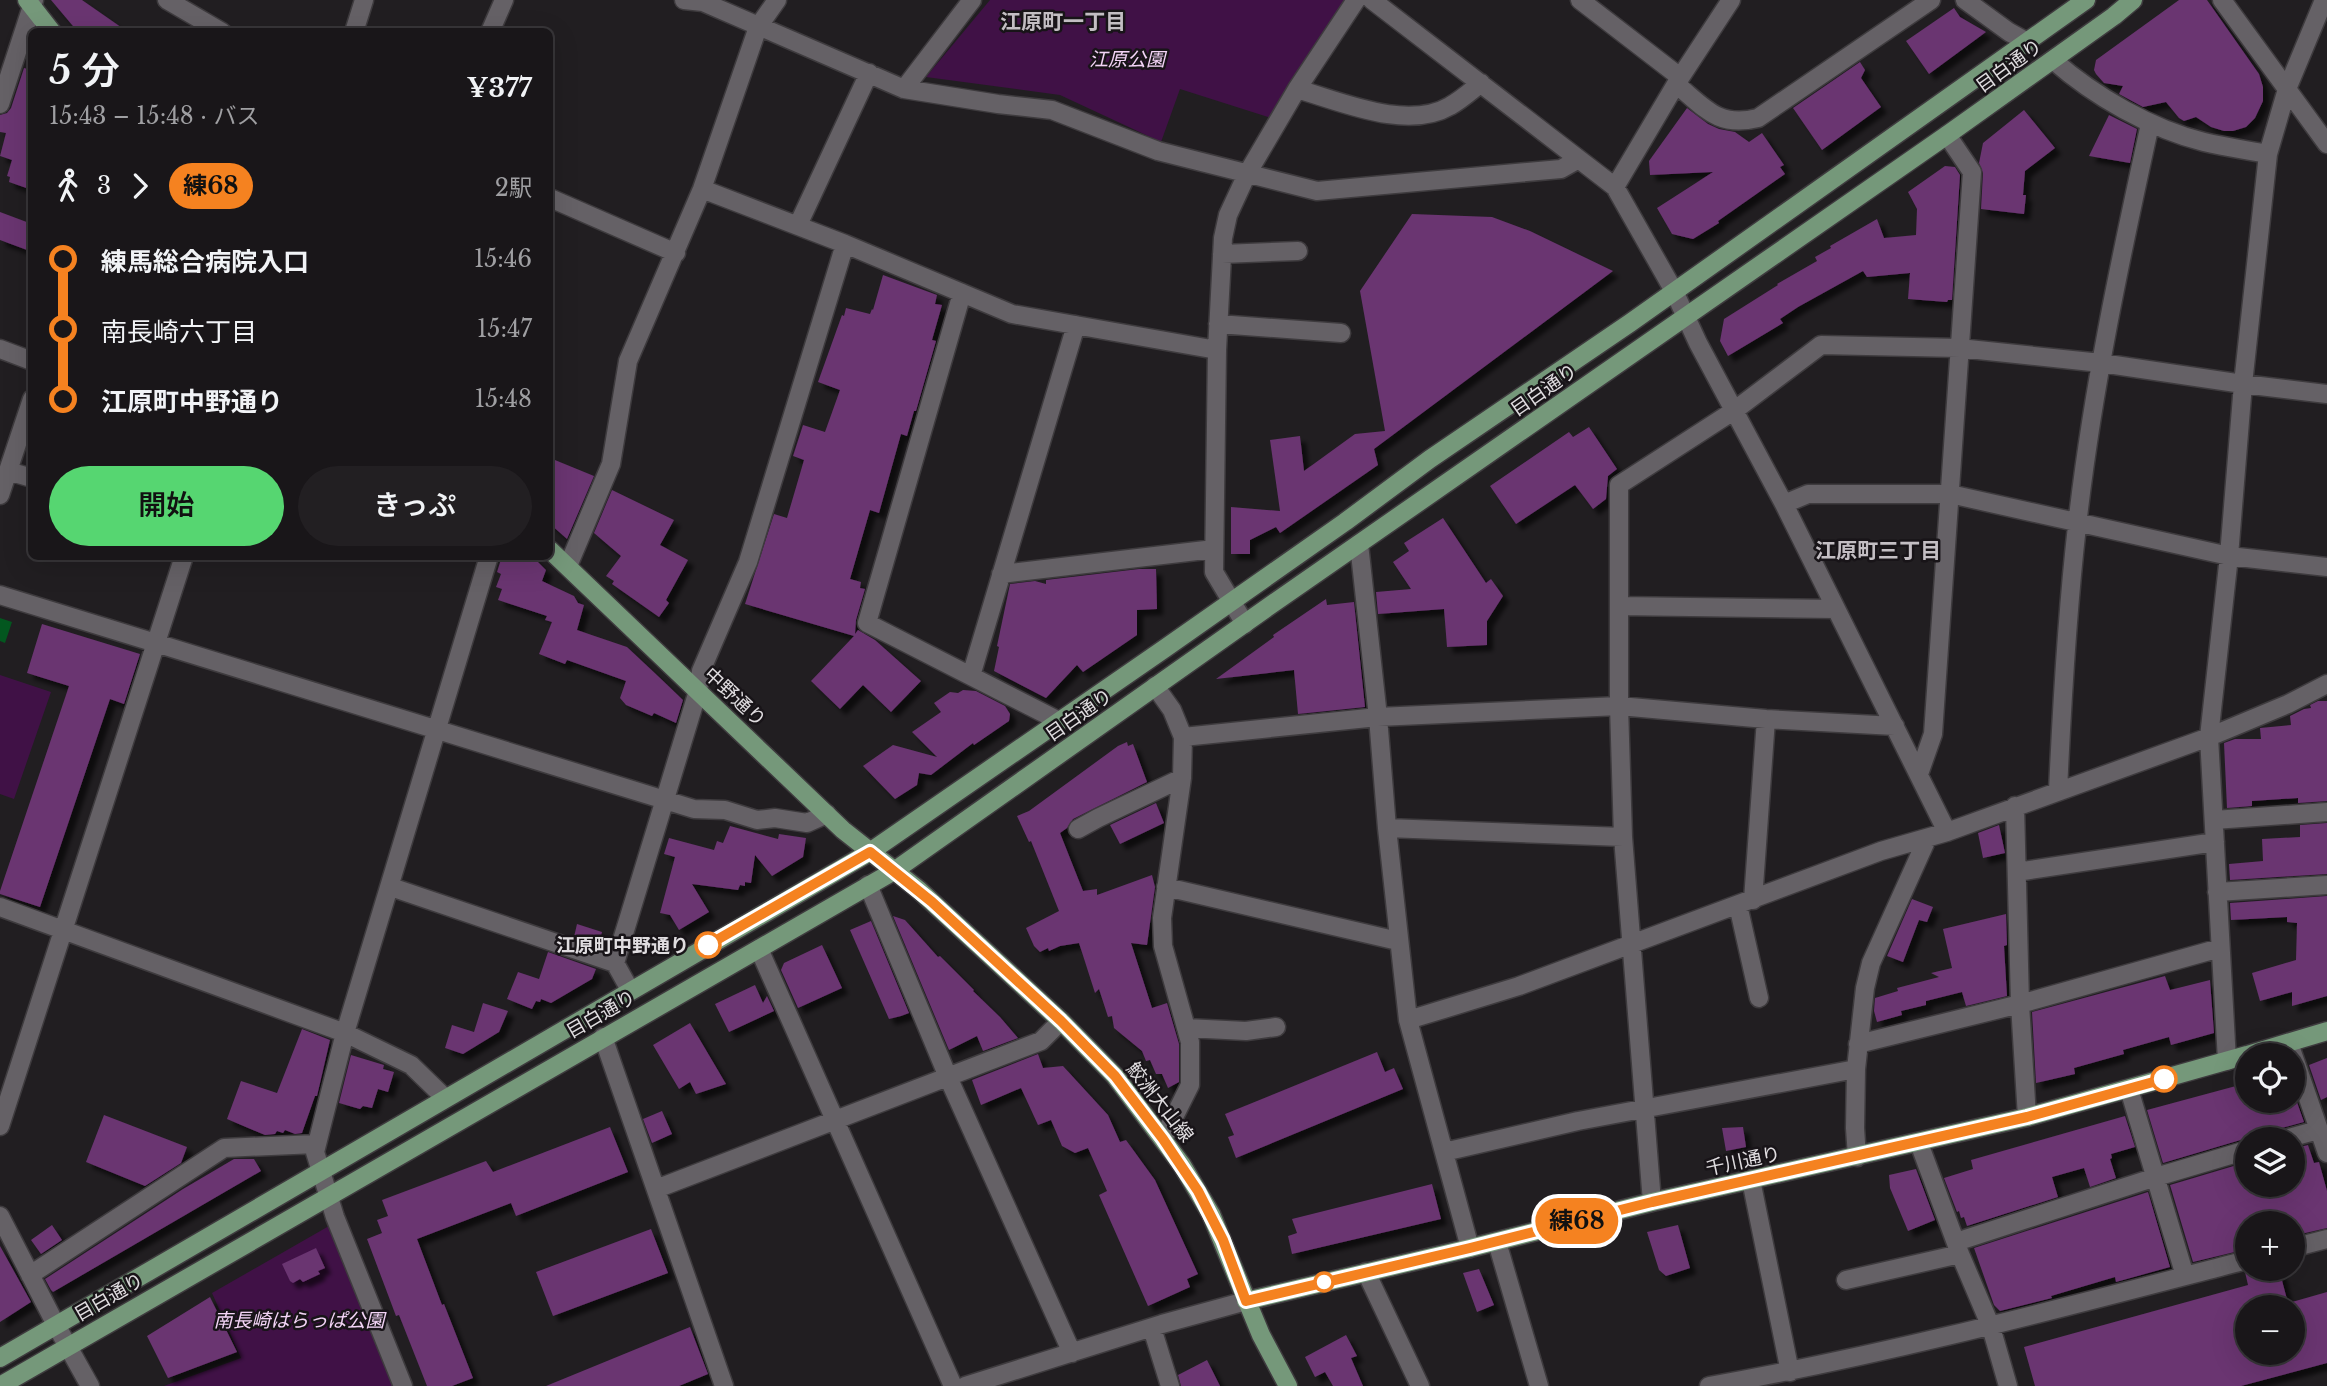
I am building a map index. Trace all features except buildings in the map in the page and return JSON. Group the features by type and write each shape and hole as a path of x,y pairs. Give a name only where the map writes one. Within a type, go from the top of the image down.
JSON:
{"main road":[{"name":"目白通り","path":"0,1358 870,852 2029,43 2086,0"},
{"name":"目白通り","path":"0,1386 894,871 1155,686 1947,135 2133,0"},
{"path":"31,2 49,28"},
{"name":"中野通り","path":"553,553 827,814 894,871"},
{"name":"鮫洲大山線","path":"894,871 932,902 1061,1021 1115,1076 1163,1139 1211,1214 1246,1301 1287,1386"},
{"name":"千川通り","path":"2289,1043 2327,1031"},
{"name":"千川通り","path":"1246,1301 1497,1242 1652,1202 2027,1117 2235,1059"}],"street":[{"path":"167,0 215,28"},
{"path":"355,28 364,0"},
{"path":"493,28 504,0"},
{"path":"684,0 704,2 904,89 1052,110 1158,151 1317,191 1561,169 1577,160"},
{"path":"568,566 611,464 628,361 702,189 758,27 777,0"},
{"path":"904,89 972,0"},
{"path":"1245,624 1214,572 1218,324 1222,254 1228,215 1247,174 1297,89 1356,0"},
{"path":"1372,0 1615,187 1674,291 1698,344 1784,504 1947,832"},
{"path":"1580,0 1678,81 1709,112 1725,120 1740,122 1758,118 1931,0"},
{"path":"1615,187 1678,81 1731,0"},
{"path":"1965,0 2029,43"},
{"path":"2222,0 2327,144"},
{"path":"2227,1061 2209,737 2268,154 2287,89 2324,0"},
{"path":"1,100 31,2"},
{"path":"2053,60 2076,80 2150,124 2202,141 2268,154"},
{"path":"798,225 869,73"},
{"path":"1297,89 1395,117 1425,116 1449,107 1481,83"},
{"path":"2057,791 2065,645 2077,523 2101,363 2150,124"},
{"path":"1919,774 1933,734 1972,172 1947,135"},
{"path":"702,189 798,225 1012,314 1217,350"},
{"path":"553,199 676,253"},
{"path":"615,962 698,691 701,671 748,562 845,244"},
{"path":"1222,254 1298,251"},
{"path":"962,293 867,623 1059,721"},
{"path":"1218,324 1341,333"},
{"path":"971,676 1076,325"},
{"path":"1652,1202 1623,837 1619,706 1619,485 1735,410 1821,345 1959,348 2101,363 2327,394"},
{"path":"0,349 28,360"},
{"path":"0,495 28,411"},
{"path":"8,471 28,477"},
{"path":"1784,504 1808,494 1950,494 2229,556 2327,567"},
{"path":"1359,544 1408,1020 1470,1248"},
{"path":"1001,574 1214,549"},
{"path":"0,1126 183,560"},
{"path":"403,1386 328,1196 314,1152 345,1033 488,560"},
{"path":"0,595 695,809 725,810 757,820 775,818 807,823 827,814"},
{"path":"1619,606 1835,610"},
{"path":"1408,1020 1519,986 1881,850 1927,839 2209,737 2327,684"},
{"path":"1155,686 1172,710 1183,737 1182,778 1162,918 1164,946 1190,1042 1190,1085 1163,1139"},
{"path":"1183,737 1378,717 1619,706 1766,719 1895,726"},
{"path":"1759,998 1746,902 1766,719"},
{"path":"1079,830 1098,818 1182,778"},
{"path":"2015,806 2020,1004 2027,1117"},
{"path":"2214,820 2327,813"},
{"path":"1387,828 1623,837"},
{"path":"1857,1157 1856,1069 1865,988 1871,963 1927,839"},
{"path":"2017,872 2215,842"},
{"path":"868,885 948,1077 1072,1353"},
{"path":"2217,892 2327,885"},
{"path":"391,887 615,962 630,990"},
{"path":"1166,887 1398,941"},
{"path":"0,908 345,1033 411,1065 445,1098"},
{"path":"1858,1044 2020,1004 2220,948"},
{"path":"759,949 953,1386"},
{"path":"656,1189 1041,1041 1061,1021"},
{"path":"1186,1028 1246,1031 1276,1027"},
{"path":"603,1037 724,1386"},
{"path":"1444,1152 1577,1121 1856,1069"},
{"path":"2129,1089 2185,1276"},
{"path":"2305,1091 2327,1153"},
{"path":"2305,1134 2318,1130"},
{"path":"1919,1143 1991,1327 2008,1386"},
{"path":"30,1275 224,1148 316,1144"},
{"path":"1846,1280 1958,1248 2156,1177 2235,1154"},
{"path":"1751,1180 1796,1376"},
{"path":"0,1216 90,1386"},
{"path":"2305,1245 2327,1239"},
{"path":"1497,1242 1539,1386"},
{"path":"1709,1386 1796,1376 2235,1263"},
{"path":"1366,1272 1420,1386"},
{"path":"965,1386 1246,1301"},
{"path":"1152,1328 1170,1386"}],"green space":[{"name":"江原公園","path":"990,0 1345,0 1274,119 1180,89 1161,142 1060,95 926,77"},
{"path":"0,675 51,692 14,799 0,794"},
{"name":"南長崎はらっぱ公園","path":"329,1226 337,1228 397,1386 164,1386 241,1358 212,1293"}],"shaded area":[{"path":"0,618 12,622 5,643 0,641"}],"bus line":[{"name":"練68","path":"708,945 870,852 919,890 1061,1021 1115,1076 1182,1165 1198,1191 1223,1240 1246,1301 1652,1202 2027,1117 2164,1079"}],"place":[{"name":"江原町中野通り","path":"708,945"}],"district":[{"name":"江原町一丁目","path":"1063,22"},
{"name":"江原町三丁目","path":"1878,551"}]}
